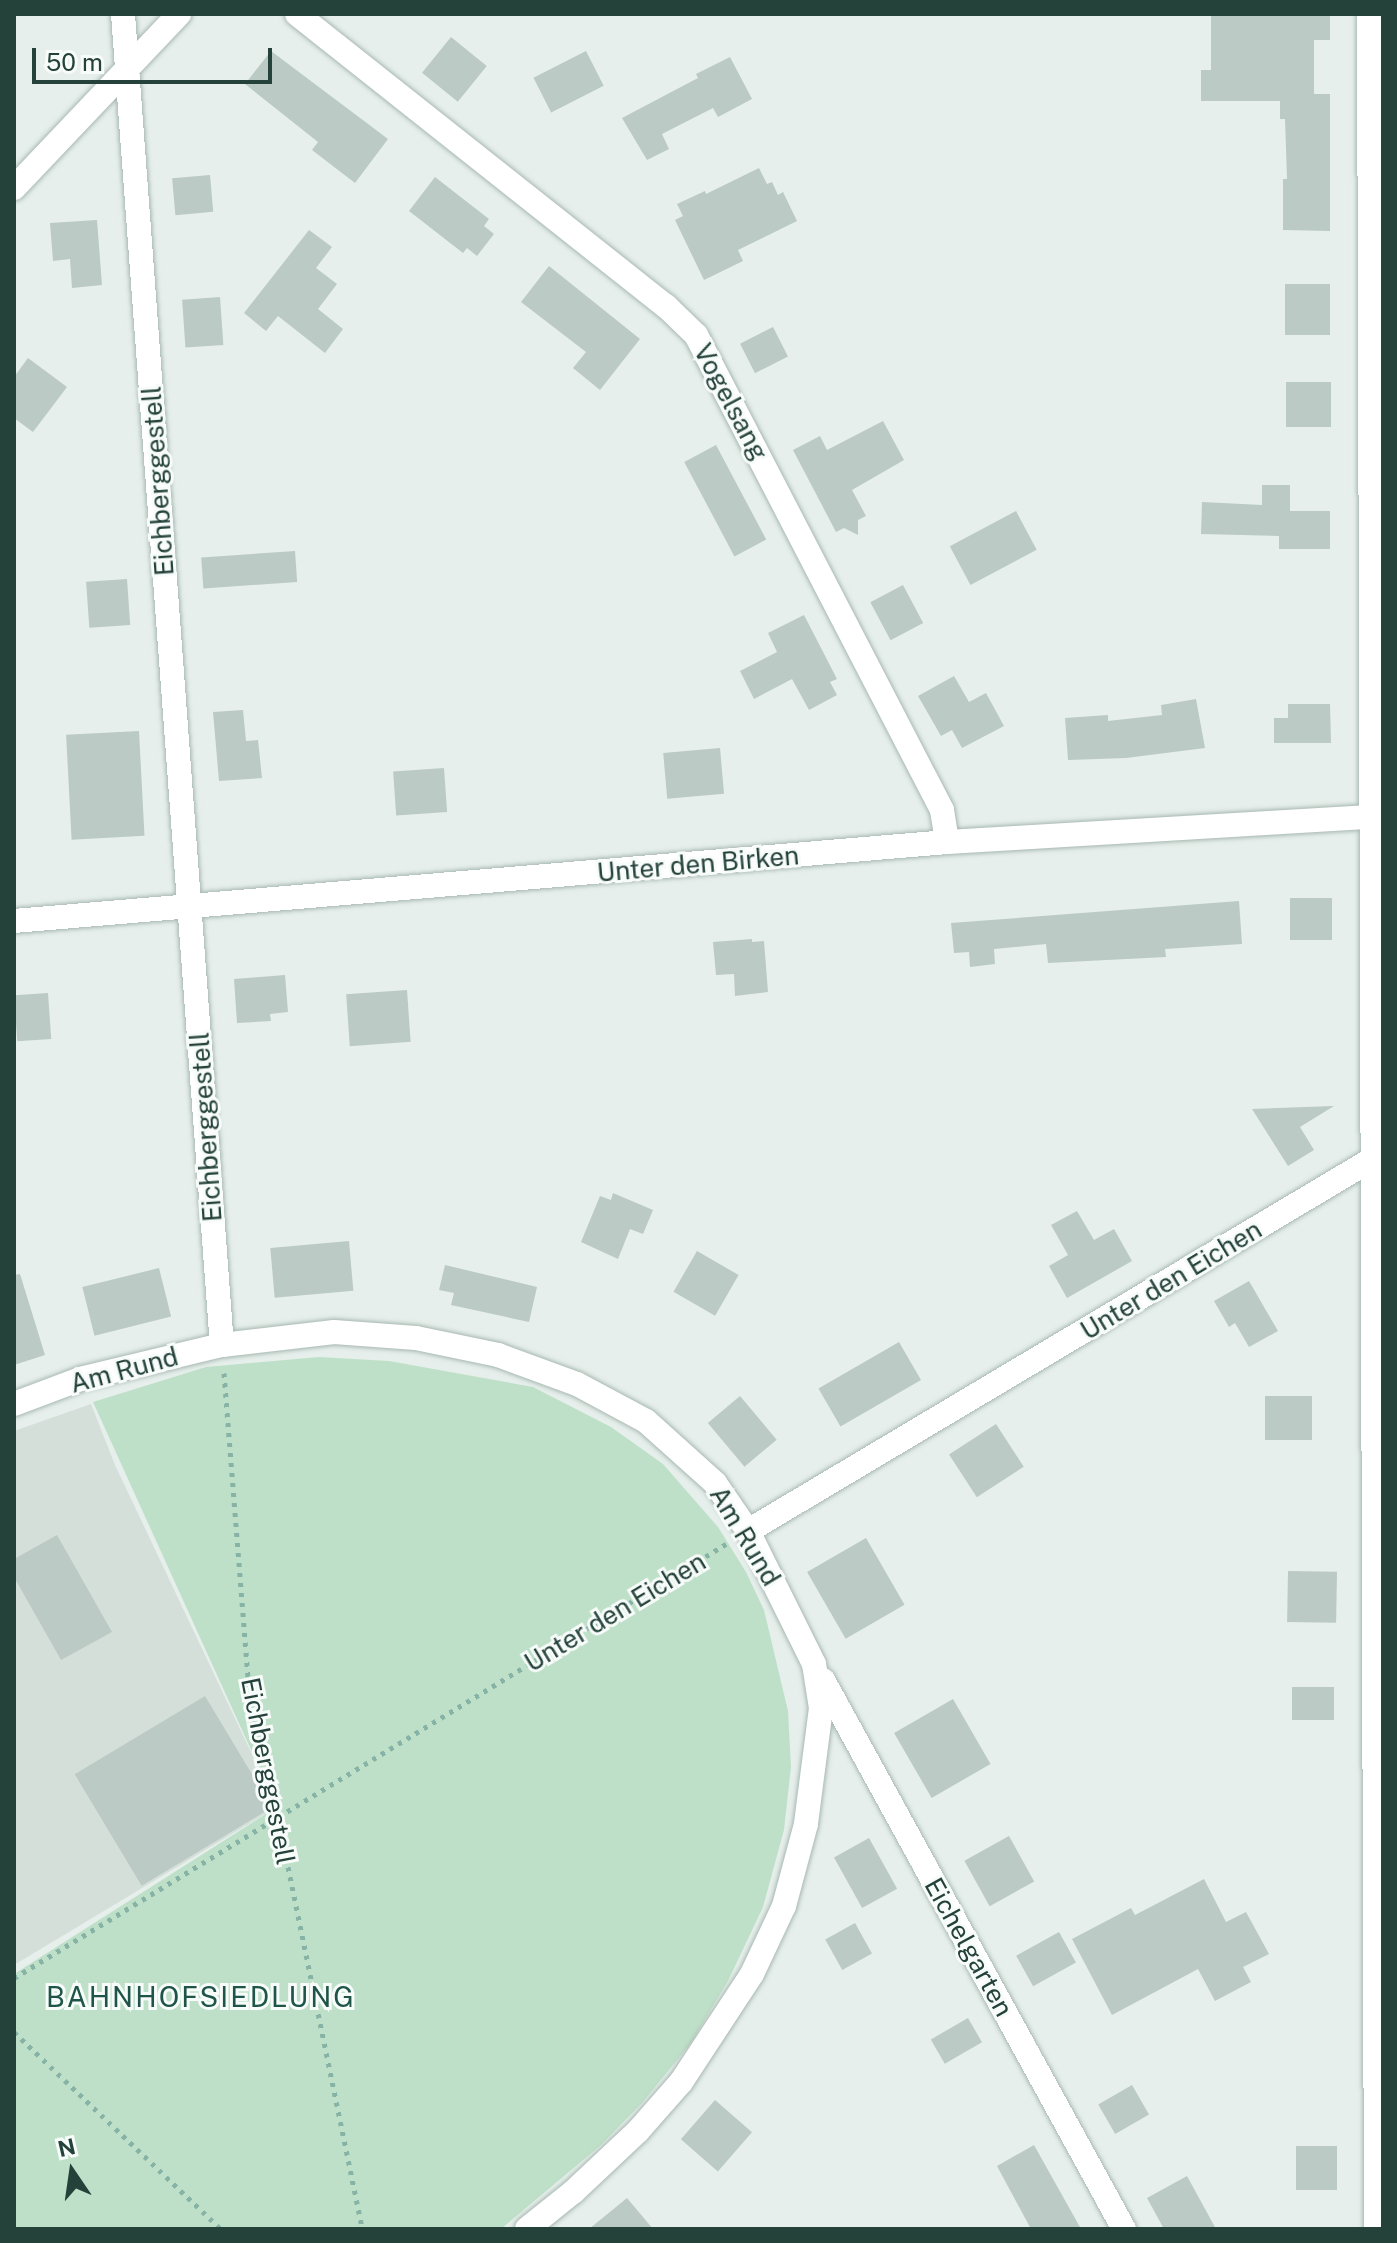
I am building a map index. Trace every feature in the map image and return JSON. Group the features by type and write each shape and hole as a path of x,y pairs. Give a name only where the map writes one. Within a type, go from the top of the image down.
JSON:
{"street":[{"name":"Eichberggestell","path":"123,14 222,1345"},
{"path":"14,188 126,66 179,14"},
{"name":"Vogelsang","path":"297,14 666,306 696,335 942,810 947,842"},
{"path":"1369,14 1378,1156 1376,2229"},
{"name":"Unter den Birken","path":"14,921 947,842 1376,817"},
{"name":"Unter den Eichen","path":"748,1531 1378,1156"},
{"name":"Am Rund","path":"14,1404 80,1379 222,1345 334,1332 416,1338 511,1360 577,1384 646,1421 715,1483 748,1531 814,1664 821,1708 806,1824 784,1906 752,1974 690,2070 638,2131 573,2192 527,2229"},
{"name":"Eichelgarten","path":"814,1664 1124,2229"}],"path":[{"name":"Eichberggestell","path":"222,1345 250,1701 278,1818 362,2229"},
{"name":"Unter den Eichen","path":"14,1978 748,1531"},
{"path":"14,2032 221,2229"}],"shaded area":[{"path":"91,1404 115,1465 277,1807 14,1965 14,1431"}],"green space":[{"path":"319,1357 389,1361 533,1387 611,1427 663,1464 718,1527 746,1572 764,1610 788,1711 791,1767 784,1830 763,1907 728,1981 691,2043 642,2103 601,2145 501,2229 14,2229 14,1974 277,1807 93,1402 206,1367"}],"building":[{"path":"1211,14 1330,14 1330,40 1314,40 1314,94 1330,94 1330,231 1283,230 1283,179 1287,179 1285,119 1280,119 1280,101 1201,101 1201,70 1211,70"},
{"path":"451,37 487,66 458,102 422,73"},
{"path":"271,51 388,139 355,183 312,150 318,142 245,84"},
{"path":"586,51 604,86 551,113 533,78"},
{"path":"730,57 752,99 718,117 713,108 662,134 669,149 647,160 622,118 698,78 696,74"},
{"path":"759,168 767,184 772,182 778,195 783,192 797,221 738,250 743,261 704,280 675,220 683,216 677,204 705,191 706,194"},
{"path":"210,175 213,212 175,215 172,178"},
{"path":"435,177 489,219 484,226 494,234 477,256 467,248 463,253 409,211"},
{"path":"97,220 102,285 72,288 70,259 53,261 50,223"},
{"path":"309,230 332,247 316,268 337,284 318,309 343,329 325,353 278,316 266,331 244,313"},
{"path":"549,266 640,339 600,390 573,368 586,352 521,302"},
{"path":"1285,284 1330,284 1330,335 1285,335"},
{"path":"220,297 223,345 185,348 182,300"},
{"path":"773,327 788,356 755,373 740,344"},
{"path":"28,358 67,387 33,432 14,418 14,377"},
{"path":"1286,382 1331,382 1331,427 1286,427"},
{"path":"883,421 904,460 852,490 866,516 858,520 858,535 844,528 836,532 793,450 820,436 827,450"},
{"path":"716,445 766,539 734,556 684,462"},
{"path":"1262,485 1290,485 1290,511 1330,511 1330,549 1279,549 1279,536 1201,534 1202,502 1262,505"},
{"path":"1016,511 1037,550 970,585 950,546"},
{"path":"295,551 297,582 203,588 201,558"},
{"path":"127,579 130,625 89,628 86,582"},
{"path":"903,585 923,623 891,640 870,602"},
{"path":"804,615 837,679 830,682 837,695 809,710 792,679 754,699 740,671 777,652 768,633"},
{"path":"954,676 969,702 986,693 1004,726 962,748 952,730 941,736 918,696"},
{"path":"1196,699 1205,748 1126,758 1068,760 1065,718 1108,715 1108,721 1162,715 1161,705"},
{"path":"1288,704 1330,704 1331,743 1274,743 1274,718 1288,718"},
{"path":"243,710 246,741 258,740 262,778 219,781 213,712"},
{"path":"139,731 144,836 72,840 66,735"},
{"path":"720,748 724,794 667,799 663,753"},
{"path":"444,768 447,812 396,815 393,772"},
{"path":"1290,898 1332,898 1332,940 1290,940"},
{"path":"1239,901 1242,944 1165,949 1166,957 1048,963 1046,944 994,949 995,964 970,967 969,952 954,953 951,923"},
{"path":"752,939 752,942 764,941 768,992 735,996 734,974 716,975 713,942"},
{"path":"285,975 288,1012 270,1014 271,1021 237,1023 234,979"},
{"path":"407,990 411,1042 350,1046 346,994"},
{"path":"48,993 51,1039 17,1041 14,995"},
{"path":"1334,1106 1300,1127 1314,1150 1288,1166 1252,1109"},
{"path":"613,1193 653,1210 643,1234 630,1229 618,1259 581,1242 600,1196 611,1200"},
{"path":"1077,1211 1094,1240 1114,1229 1132,1261 1067,1298 1049,1266 1068,1255 1051,1225"},
{"path":"349,1241 353,1291 275,1298 270,1248"},
{"path":"697,1251 739,1275 715,1316 674,1292"},
{"path":"445,1265 537,1287 529,1322 451,1305 454,1293 439,1290"},
{"path":"159,1268 171,1317 94,1336 82,1287"},
{"path":"20,1274 45,1355 14,1365 14,1275"},
{"path":"1249,1281 1278,1331 1249,1347 1235,1323 1229,1327 1214,1301"},
{"path":"899,1342 921,1380 840,1427 818,1388"},
{"path":"740,1396 777,1440 744,1467 708,1423"},
{"path":"1265,1396 1312,1396 1312,1440 1265,1440"},
{"path":"996,1424 1024,1467 977,1497 949,1454"},
{"path":"57,1535 112,1632 61,1660 14,1577 14,1559"},
{"path":"866,1538 904,1605 846,1639 807,1572"},
{"path":"1288,1571 1337,1572 1336,1623 1287,1622"},
{"path":"1292,1687 1334,1687 1334,1720 1292,1720"},
{"path":"205,1696 272,1807 142,1886 75,1774"},
{"path":"953,1699 991,1764 932,1798 894,1733"},
{"path":"1009,1836 1034,1881 990,1906 964,1861"},
{"path":"869,1838 897,1889 862,1908 834,1857"},
{"path":"1204,1879 1226,1922 1246,1912 1269,1954 1243,1967 1251,1982 1215,2001 1198,1969 1112,2015 1072,1939 1131,1908 1135,1915"},
{"path":"855,1923 872,1954 842,1970 825,1939"},
{"path":"1059,1932 1076,1963 1033,1986 1016,1956"},
{"path":"968,2018 982,2042 945,2064 931,2040"},
{"path":"1132,2085 1149,2114 1115,2134 1098,2104"},
{"path":"715,2100 752,2132 718,2171 681,2139"},
{"path":"1034,2145 1081,2229 1031,2229 997,2166"},
{"path":"1296,2146 1337,2146 1337,2190 1296,2190"},
{"path":"1187,2176 1216,2229 1164,2229 1147,2198"},
{"path":"627,2198 653,2229 589,2229"}],"district":[{"name":"BAHNHOFSIEDLUNG","path":"201,1997"}]}
